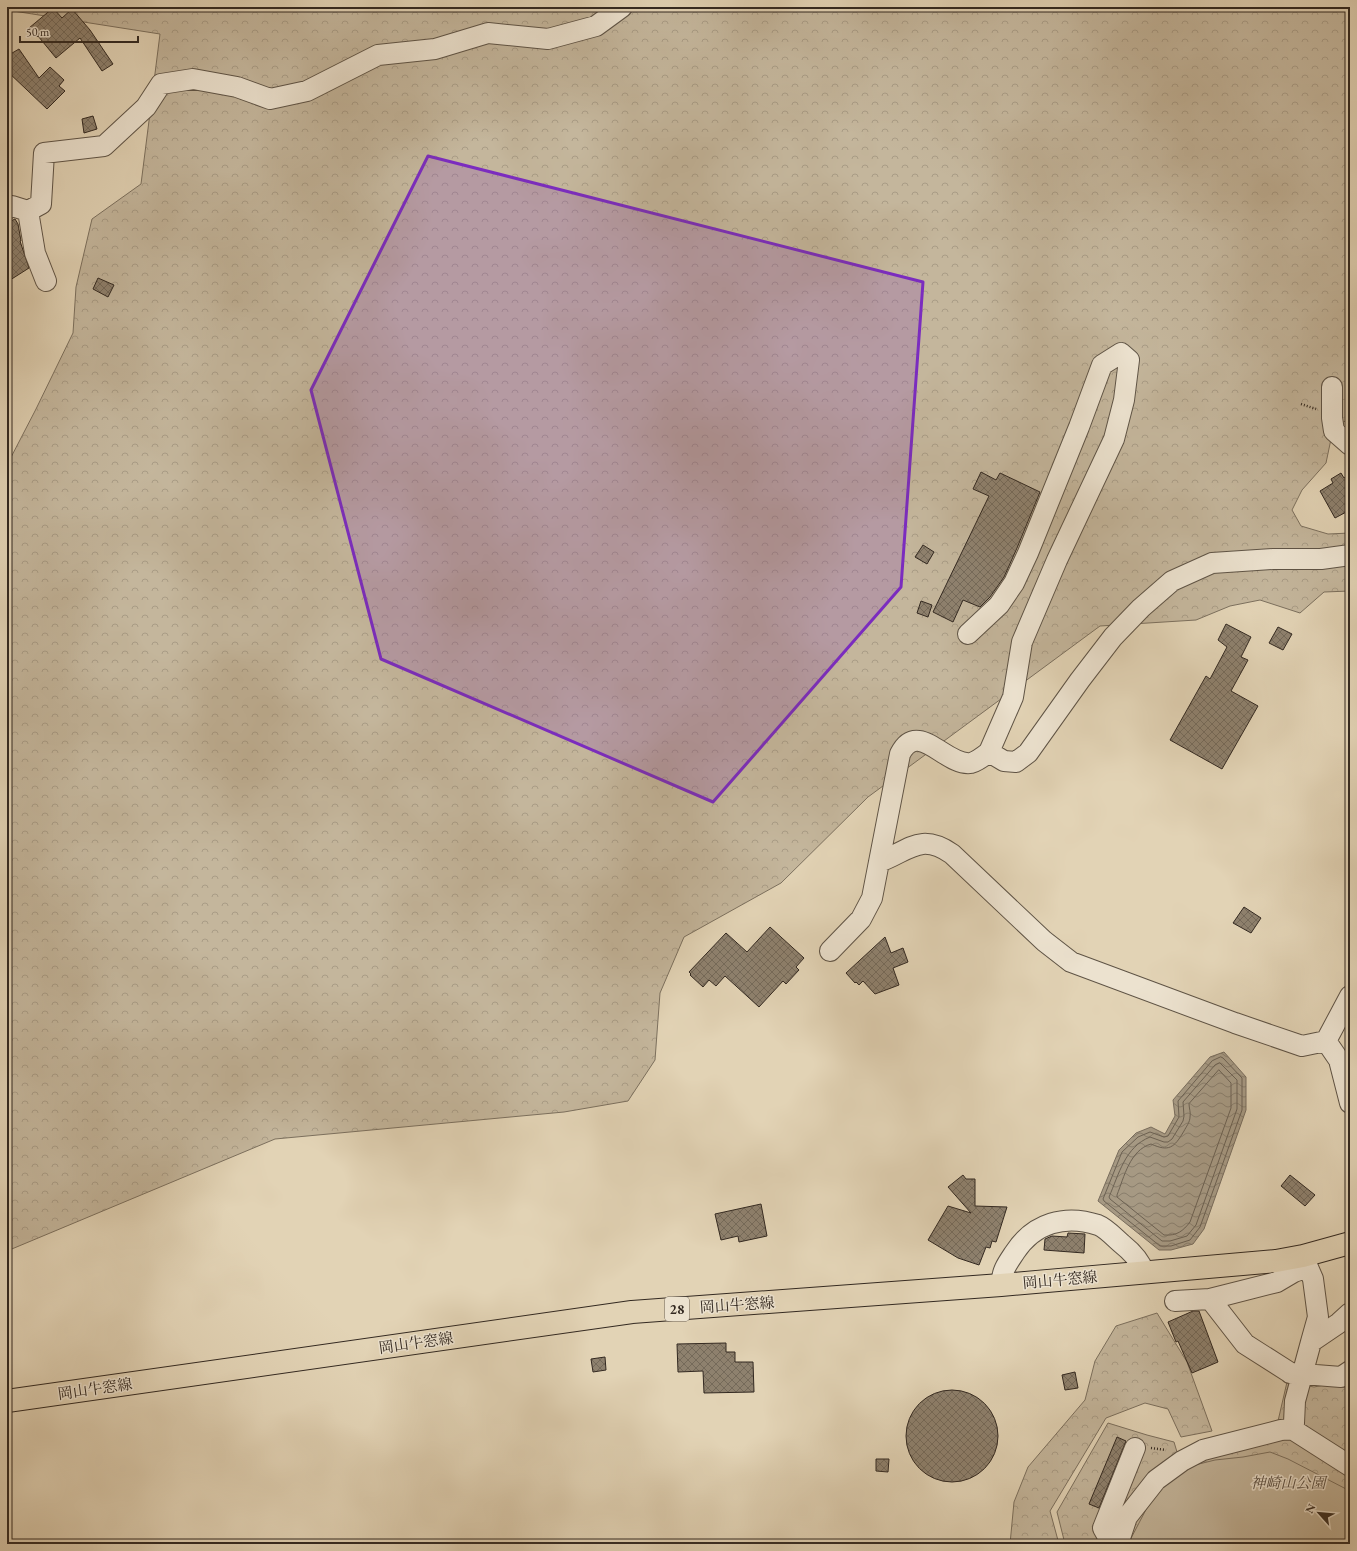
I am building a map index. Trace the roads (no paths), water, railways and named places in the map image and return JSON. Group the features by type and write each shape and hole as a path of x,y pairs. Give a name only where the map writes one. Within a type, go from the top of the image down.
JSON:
{"main road":[{"name":"岡山牛窓線","path":"7,1402 632,1312 1001,1285 1276,1261 1305,1261 1350,1243"}],"street":[{"path":"46,282 35,253 13,207 41,204 44,152 104,146 146,107 162,84 193,79 237,87 270,99 307,91 378,55 435,49 488,34 548,39 596,26 622,7"},
{"path":"830,951 861,919 872,898 900,754 904,745 913,740 922,741 955,759 971,763 982,758 989,752 1013,697 1022,642 1057,560 1114,439 1124,400 1130,360 1121,353 1102,365 1079,427 1028,553 1014,583 999,605 968,634"},
{"path":"1332,387 1332,418 1334,431 1350,445"},
{"path":"989,752 1004,761 1016,762 1028,753 1080,680 1113,637 1141,608 1172,581 1212,563 1273,559 1322,559 1350,555"},
{"path":"879,862 913,846 929,844 941,846 952,854 1044,941 1071,962 1235,1023 1302,1046 1326,1041"},
{"path":"1326,1041 1350,996"},
{"path":"1326,1041 1339,1060 1350,1103"},
{"path":"1001,1285 1002,1271 1020,1244 1045,1225 1060,1220 1075,1221 1099,1226 1134,1254 1144,1272"},
{"path":"1175,1301 1210,1299 1277,1282 1294,1272 1305,1261 1314,1279 1318,1317 1311,1342 1289,1375 1295,1401 1294,1423 1292,1429"},
{"path":"1210,1299 1245,1344 1289,1375 1341,1378 1350,1371"},
{"path":"1311,1342 1339,1323 1350,1313"},
{"path":"1118,1544 1127,1517 1156,1480 1182,1461 1203,1450 1282,1430 1292,1429 1350,1466"},
{"path":"1112,1544 1103,1528 1141,1448"}],"water":[{"path":"1224,1052 1246,1077 1246,1110 1204,1229 1193,1244 1171,1250 1159,1250 1098,1201 1119,1150 1136,1133 1151,1127 1165,1134 1175,1116 1173,1100 1210,1057"}],"park label":[{"name":"神崎山公園","path":"1288,1483"}]}
